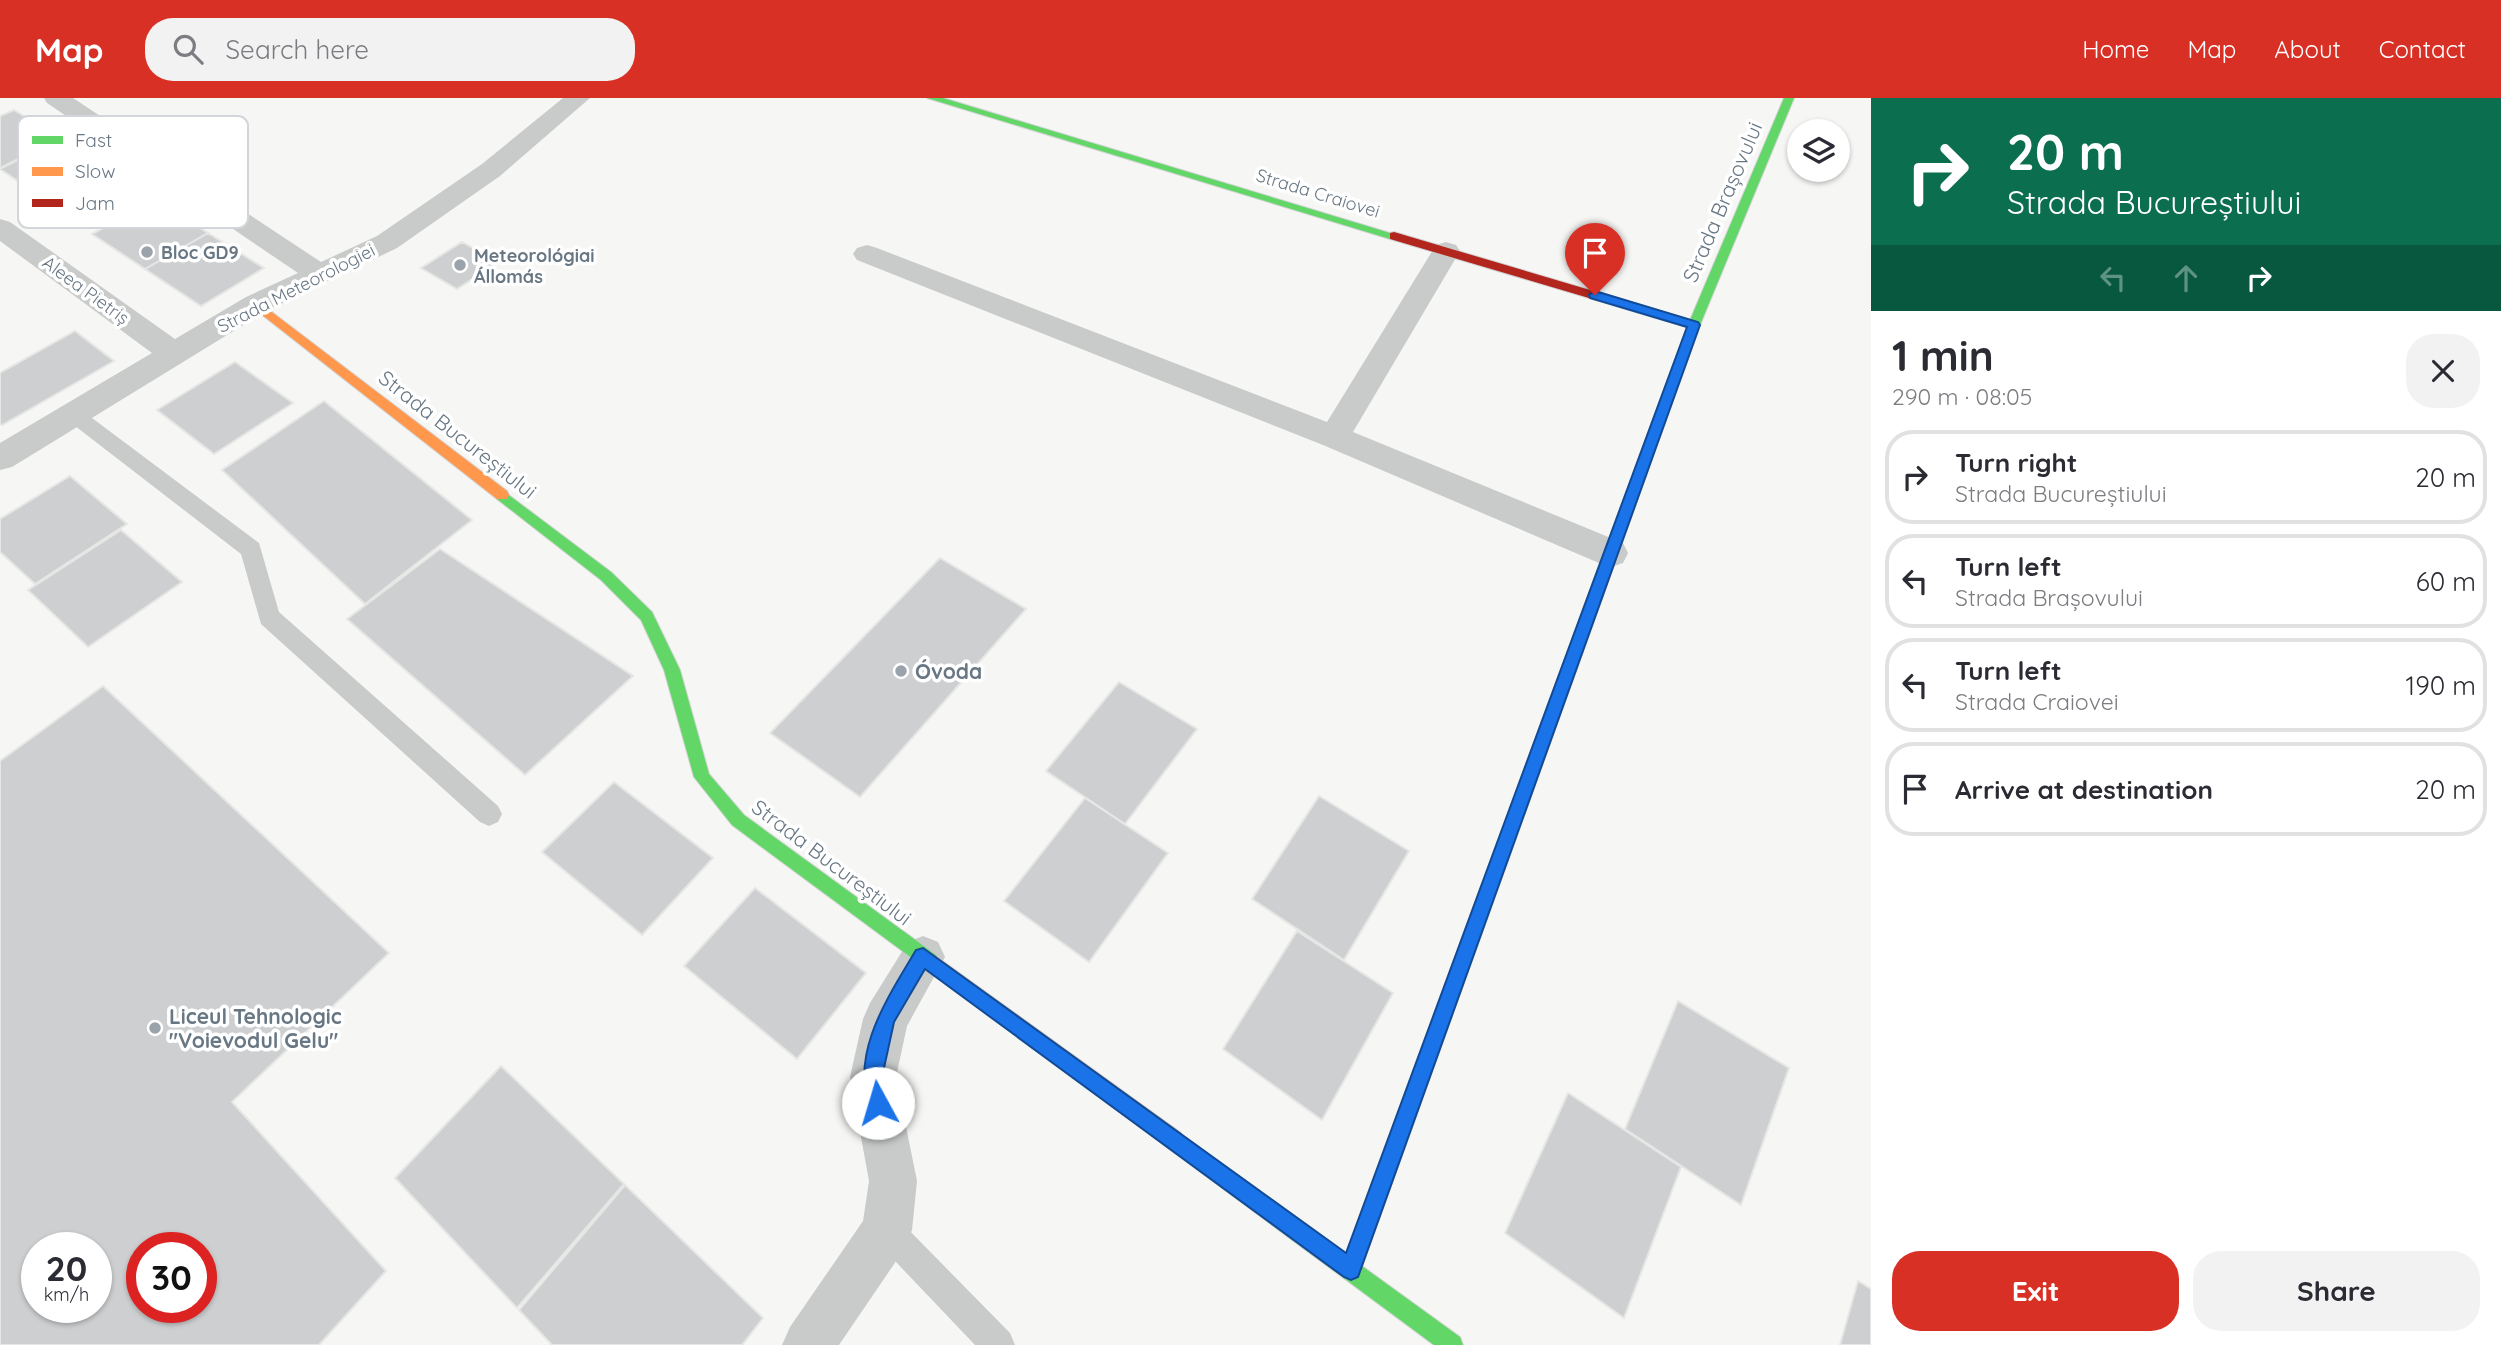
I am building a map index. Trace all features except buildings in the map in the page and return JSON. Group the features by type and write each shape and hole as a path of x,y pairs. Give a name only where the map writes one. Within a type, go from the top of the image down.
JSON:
{"street":[{"path":"56,98 83,116"},
{"name":"Strada Meteorologiei","path":"0,458 256,304 387,242 491,170 578,98"},
{"name":"Strada Craiovei","path":"932,98 1693,325"},
{"name":"Strada Brașovului","path":"1351,1269 1693,325 1789,98"},
{"path":"248,226 318,273"},
{"name":"Aleea Pietriș","path":"0,228 173,353"},
{"path":"1334,437 1446,251"},
{"path":"867,254 1334,437 1611,552"},
{"name":"Strada Bucureștiului","path":"256,304 606,576 647,616 672,670 702,777 738,820 1452,1345"},
{"path":"808,1345 887,1230 893,1181 873,1077 886,1019 923,957"}],"lane":[{"path":"74,414 251,549 269,617 489,814"},
{"path":"887,1230 998,1345"}],"traffic: fast":[{"path":"932,98 1394,236"},
{"path":"1508,838 1694,325 1789,98"},
{"path":"502,495 606,576 647,616 672,670 702,777 738,820 930,961"},
{"path":"1174,1140 1452,1345"}],"traffic: slow":[{"path":"256,304 502,495"},
{"path":"930,961 1174,1140"}],"traffic: jam":[{"path":"1394,236 1694,325"},
{"path":"1351,1269 1508,838"}],"place":[{"name":"Bloc GD9","path":"147,252"},
{"name":"Meteorológiai Állomás","path":"460,265"},
{"name":"Óvoda","path":"901,671"},
{"name":"Liceul Tehnologic \"Voievodul Gelu\"","path":"155,1028"}],"route":[{"path":"878,1103 873,1077 886,1019 923,957 1351,1269 1693,325 1595,295"}]}
